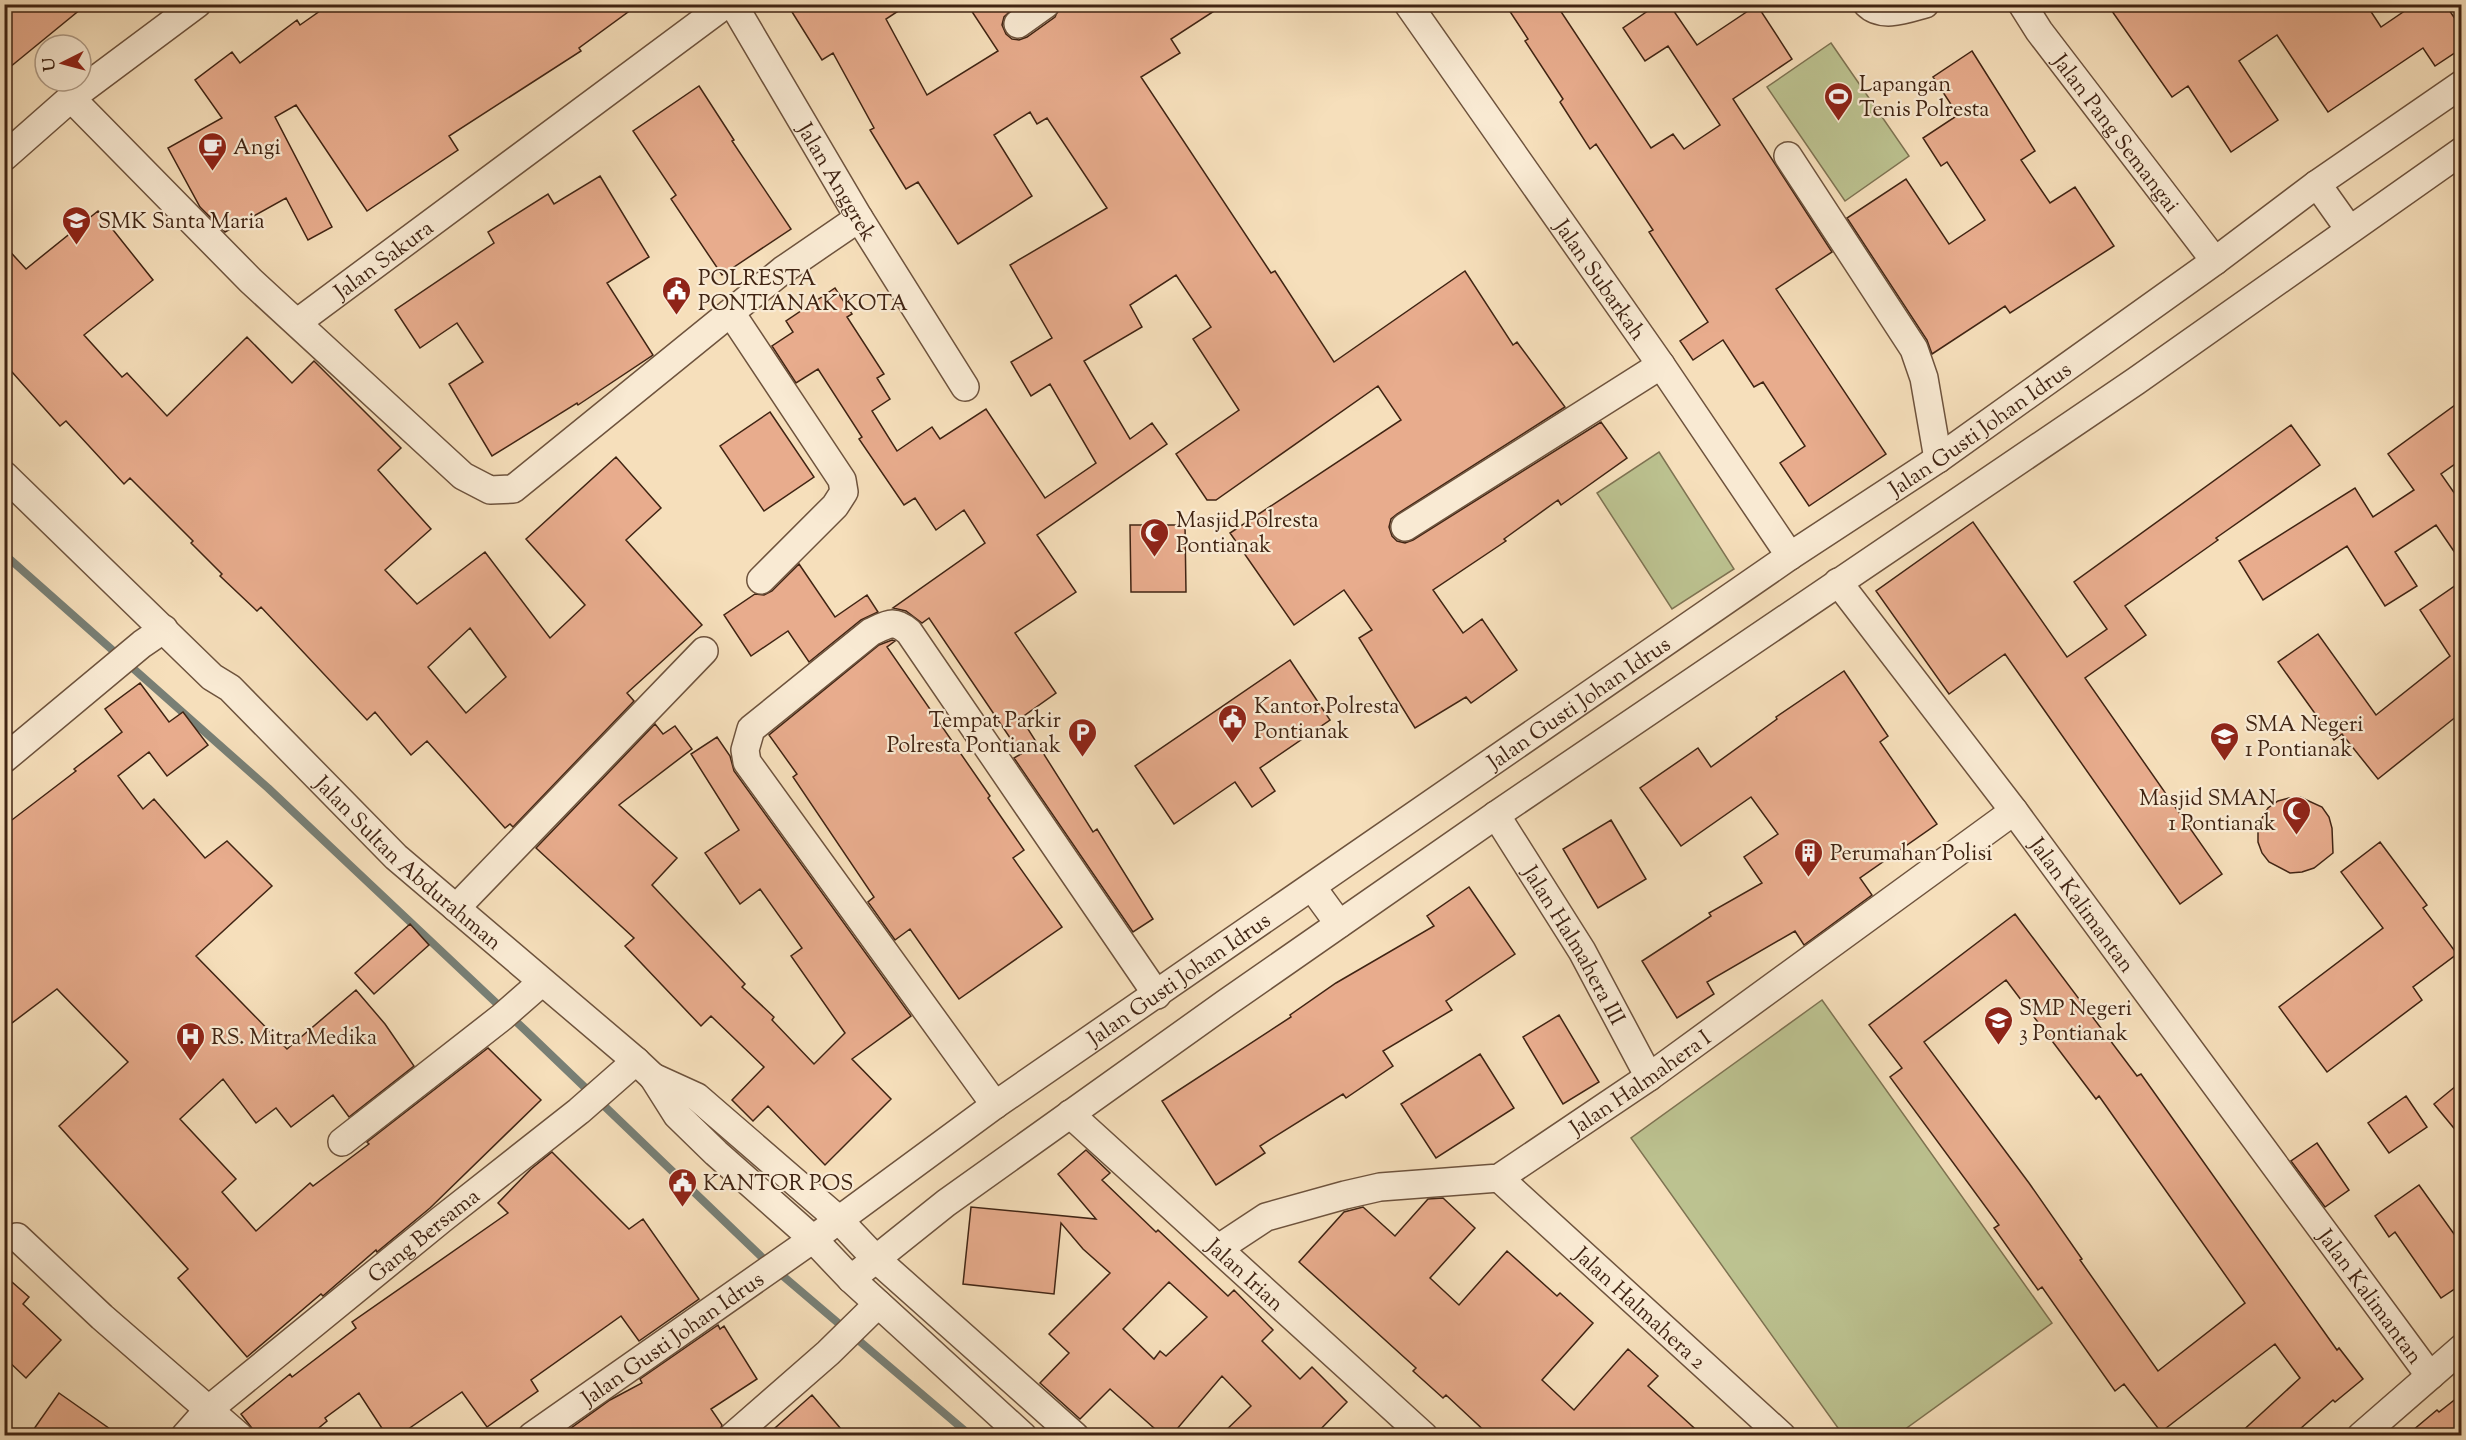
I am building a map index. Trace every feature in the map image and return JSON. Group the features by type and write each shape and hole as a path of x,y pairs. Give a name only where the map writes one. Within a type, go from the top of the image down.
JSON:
{"street":[{"path":"4,157 71,98 197,4"},
{"name":"Jalan Sakura","path":"298,322 726,4"},
{"name":"Jalan Anggrek","path":"733,4 859,218 965,387"},
{"path":"1018,24 1046,4"},
{"name":"Jalan Subarkah","path":"1408,4 1662,365 1790,556"},
{"path":"1867,4 1872,9 1892,12 1925,4"},
{"name":"Jalan Pang Semangai","path":"2022,4 2039,32 2215,261"},
{"name":"Jalan Gusti Johan Idrus","path":"532,1436 812,1240 995,1105 1790,556 1938,459 2215,261 2317,184 2462,84"},
{"path":"71,98 251,280 463,476 490,490 513,489 783,270 859,218"},
{"name":"Jalan Gusti Johan Idrus","path":"851,1279 946,1203 1339,924 2136,381 2462,151"},
{"path":"1788,156 1914,349 1924,378 1938,459"},
{"path":"2317,184 2349,230"},
{"path":"731,313 842,480 844,492 835,506 761,580"},
{"path":"1405,527 1662,365"},
{"name":"Jalan Sultan Abdurahman","path":"4,454 172,617 225,678 396,858 644,1069 698,1097 838,1219 875,1258"},
{"name":"Jalan Sultan Abdurahman","path":"4,475 212,676 225,678"},
{"name":"Jalan Kalimantan","path":"1838,582 2014,811 2430,1376"},
{"path":"995,1105 747,762 744,750 747,737 758,721 872,632 890,623 901,624 909,632 1156,995"},
{"path":"4,759 142,644 165,629"},
{"path":"456,908 704,651"},
{"name":"Jalan Halmahera I","path":"1219,1248 1266,1217 1345,1195 1380,1187 1499,1178 1649,1077 2014,811"},
{"name":"Jalan Halmahera III","path":"1496,815 1582,951 1649,1077"},
{"path":"1312,886 1339,924"},
{"path":"342,1142 542,982"},
{"path":"644,1069 677,1115 851,1279 871,1311 1023,1436"},
{"name":"Gang Bersama","path":"184,1436 208,1410 611,1083 644,1069"},
{"name":"Jalan Irian","path":"1070,1114 1424,1436"},
{"name":"Jalan Halmahera 2","path":"1499,1178 1782,1436"},
{"path":"17,1237 102,1317 239,1436"},
{"path":"875,1258 1075,1436"},
{"path":"733,1436 828,1353 871,1311"},
{"path":"2361,1436 2462,1348"}],"green space":[{"name":"Lapangan Tenis Polresta","path":"1831,43 1909,156 1845,201 1767,87"},
{"path":"1659,452 1734,569 1672,609 1597,493"},
{"path":"1822,1000 2052,1323 1897,1435 1843,1435 1631,1138"}],"building":[{"path":"4,4 87,4 52,33 33,33 33,48 4,72"},
{"path":"330,4 639,4 579,48 581,51 449,136 458,150 367,211 296,105 275,117 332,227 308,240 286,198 225,232 200,207 168,148 222,118 195,80 232,52 240,63 297,20 300,25"},
{"path":"787,4 909,4 886,19 927,95 998,51 967,4 1018,4 1004,17 1002,25 1006,34 1012,39 1019,40 1055,17 1061,4 1225,4 1171,39 1180,53 1141,77 1271,273 1275,271 1334,362 1465,271 1513,345 1517,342 1565,407 1397,514 1391,519 1389,527 1392,536 1397,541 1405,543 1413,540 1601,422 1627,458 1561,505 1558,500 1504,539 1506,541 1433,590 1463,633 1482,619 1517,670 1471,703 1466,697 1415,728 1359,638 1372,630 1344,590 1294,625 1230,533 1401,420 1378,386 1216,500 1207,500 1176,454 1239,410 1193,339 1211,327 1176,275 1130,305 1142,327 1084,361 1130,439 1152,423 1167,444 1037,535 1076,592 1015,633 1056,693 1021,718 1093,832 1097,829 1153,919 1133,932 1014,758 1021,754 929,618 922,623 906,611 893,608 985,543 964,510 936,530 915,498 904,505 859,439 862,437 818,369 796,383 772,346 793,332 786,321 835,288 852,314 847,317 884,374 877,378 890,399 872,411 897,451 932,427 940,439 986,409 1045,498 1096,463 1050,384 1031,396 1011,362 1052,338 1010,265 1107,208 1047,118 1037,124 1030,112 994,135 1032,196 958,244 918,182 906,189 870,130 874,128 833,53 822,60"},
{"path":"1505,4 1556,4 1651,148 1673,134 1684,149 1720,125 1668,46 1645,61 1623,28 1658,4 1669,4 1697,45 1757,5 1792,59 1733,99 1832,252 1776,289 1886,454 1809,506 1780,463 1805,446 1763,382 1754,387 1723,340 1693,360 1680,341 1708,322 1649,232 1653,230 1596,144 1590,149 1560,102 1563,99 1525,41 1528,39"},
{"path":"2107,4 2366,4 2381,27 2415,4 2445,4 2462,29 2462,48 2435,66 2423,48 2328,112 2277,35 2239,61 2278,120 2231,152 2188,86 2172,97"},
{"path":"1972,51 2035,151 2021,160 2050,203 2075,187 2114,246 2010,313 2005,306 1932,354 1927,340 1847,218 1906,179 1949,244 1985,220 1947,162 1941,166 1923,138 1958,115 1933,77"},
{"path":"699,86 734,140 732,141 791,229 722,275 671,199 676,195 633,131"},
{"path":"600,176 649,257 607,283 653,355 578,405 577,403 492,456 449,384 483,362 457,323 420,348 395,310 494,243 488,232 548,194 554,204"},
{"path":"98,211 153,280 84,335 122,377 127,373 167,416 247,337 292,383 314,361 401,448 378,470 431,529 385,570 417,604 485,552 550,638 585,605 526,539 616,457 661,508 626,540 702,625 627,693 634,701 513,827 510,824 505,828 427,741 411,755 375,712 367,720 261,607 257,611 220,576 222,574 191,543 193,541 130,478 124,484 66,421 60,426 4,363 4,245 26,269","holes":["470,628 506,677 466,713 428,667"]},
{"path":"2462,400 2462,459 2441,474 2462,504 2462,563 2436,525 2395,552 2417,586 2385,606 2347,546 2263,600 2239,561 2355,488 2373,517 2414,490 2388,454"},
{"path":"770,412 814,477 764,511 720,446"},
{"path":"2291,425 2320,465 2125,606 2146,635 2085,678 2222,874 2180,904 2005,654 1949,694 1876,591 1973,522 2067,657 2107,629 2074,582"},
{"path":"1130,525 1185,525 1186,592 1131,592"},
{"path":"799,564 835,617 867,595 878,612 861,620 809,662 788,631 751,656 724,615 755,594 764,595 772,591"},
{"path":"2462,581 2462,712 2378,779 2342,734 2334,740 2278,662 2318,634 2376,715 2450,656 2420,610"},
{"path":"895,641 887,647 990,796 988,798 1024,850 1013,858 1062,927 959,999 910,929 895,940 868,902 874,897 793,777 797,774 769,735 879,645"},
{"name":"Kantor Polresta Pontianak","path":"1290,660 1330,720 1260,768 1275,791 1252,807 1235,782 1174,824 1135,766"},
{"path":"1844,671 1888,736 1880,742 1937,824 1860,878 1872,895 1804,945 1795,931 1707,982 1714,994 1677,1018 1642,961 1711,916 1709,913 1762,883 1744,857 1778,834 1751,797 1681,846 1640,788 1698,748 1711,767 1777,719 1776,717"},
{"path":"140,683 169,722 183,712 208,745 167,776 149,752 118,776 143,809 154,799 205,858 227,841 272,886 196,956 287,1049 356,990 385,1024 414,1066 349,1117 333,1095 291,1127 276,1108 256,1123 223,1079 180,1119 236,1179 222,1192 256,1231 310,1183 313,1186 369,1144 367,1142 488,1048 541,1100 430,1208 377,1252 376,1250 323,1296 321,1294 247,1357 178,1278 188,1269 59,1126 128,1062 57,989 4,1029 4,826 76,771 74,769 122,732 105,709"},
{"path":"655,724 663,734 675,726 692,749 619,805 677,858 652,885 745,984 742,987 774,1017 772,1020 814,1064 845,1033 791,956 802,948 760,889 740,904 705,853 739,830 691,754 717,737 730,756 734,771 911,1016 852,1059 891,1099 825,1165 768,1106 753,1121 732,1100 764,1067 711,1016 701,1026 625,946 634,938 536,848"},
{"path":"2300,797 2322,807 2329,817 2333,853 2314,868 2290,873 2269,862 2262,853 2258,842 2258,830 2268,808 2278,801"},
{"path":"1611,820 1646,879 1598,908 1563,849"},
{"path":"2380,842 2427,905 2423,908 2457,954 2413,987 2422,1000 2327,1072 2279,1007 2383,928 2341,872"},
{"path":"1469,887 1515,954 1446,1001 1452,1010 1383,1051 1393,1066 1346,1098 1343,1094 1260,1146 1265,1153 1216,1185 1162,1101 1291,1017 1290,1015 1336,983 1434,926 1427,916"},
{"path":"2015,914 2137,1076 2141,1074 2337,1350 2339,1348 2363,1379 2335,1402 2333,1400 2292,1436 2237,1436 2300,1378 2275,1344 2161,1432 2124,1384 2115,1391 2042,1287 2038,1290 1994,1228 1999,1225 1890,1077 1902,1068 1869,1025","holes":["2006,980 2096,1099 2099,1096 2245,1303 2158,1371 2029,1183 1924,1042"]},
{"path":"410,924 429,945 374,994 355,973"},
{"path":"1559,1015 1599,1082 1563,1104 1523,1037"},
{"path":"1480,1054 1514,1108 1436,1158 1401,1104"},
{"path":"2462,1081 2462,1138 2434,1104"},
{"path":"2406,1096 2427,1127 2389,1153 2368,1123"},
{"path":"2317,1143 2349,1190 2325,1207 2291,1161"},
{"path":"1086,1150 1110,1173 1102,1180 1156,1232 1158,1230 1228,1296 1234,1290 1273,1330 1262,1341 1300,1379 1312,1367 1347,1402 1314,1436 1220,1436 1251,1406 1222,1376 1171,1436 1163,1436 1110,1389 1080,1419 1040,1383 1069,1353 1049,1334 1110,1273 1083,1249 1061,1223 1054,1294 963,1284 971,1207 1096,1219 1058,1174","holes":["1169,1282 1207,1317 1166,1356 1160,1351 1154,1359 1123,1329"]},
{"path":"552,1152 629,1229 643,1219 699,1299 639,1341 621,1316 531,1380 538,1391 487,1427 462,1392 398,1436 387,1436 359,1393 325,1418 327,1421 309,1436 258,1436 241,1414 290,1374 292,1377 356,1328 352,1322 508,1213 498,1203 531,1169"},
{"path":"2419,1185 2454,1234 2462,1228 2462,1284 2441,1298 2395,1232 2389,1237 2375,1216"},
{"path":"1443,1198 1475,1228 1430,1278 1459,1305 1507,1251 1557,1296 1560,1293 1593,1323 1542,1380 1574,1410 1628,1349 1658,1376 1648,1386 1703,1436 1490,1436 1446,1395 1443,1398 1413,1371 1416,1368 1299,1262 1344,1212 1363,1207 1395,1236 1428,1199"},
{"path":"4,1275 29,1297 23,1304 61,1340 26,1378 4,1357"},
{"path":"718,1325 720,1329 724,1326 757,1379 711,1409 722,1425 718,1436 560,1436 610,1400 642,1383 640,1379"},
{"path":"59,1393 120,1436 29,1436"},
{"path":"2462,1394 2462,1436 2406,1436 2437,1410 2439,1412"},
{"path":"812,1395 847,1436 766,1436"}],"waterway":[{"path":"4,554 268,788 768,1263"},
{"path":"777,1271 971,1436"}],"place":[{"name":"Lapangan Tenis Polresta","path":"1838,122"},
{"name":"Angi","path":"212,172"},
{"name":"SMK Santa Maria","path":"77,246"},
{"name":"POLRESTA PONTIANAK KOTA","path":"677,316"},
{"name":"Masjid Polresta Pontianak","path":"1155,558"},
{"name":"Kantor Polresta Pontianak","path":"1233,744"},
{"name":"Tempat Parkir Polresta Pontianak","path":"1082,758"},
{"name":"SMA Negeri 1 Pontianak","path":"2224,762"},
{"name":"Masjid SMAN 1 Pontianak","path":"2297,836"},
{"name":"Perumahan Polisi","path":"1809,878"},
{"name":"SMP Negeri 3 Pontianak","path":"1998,1046"},
{"name":"RS. Mitra Medika","path":"190,1062"},
{"name":"KANTOR POS","path":"682,1208"}]}
